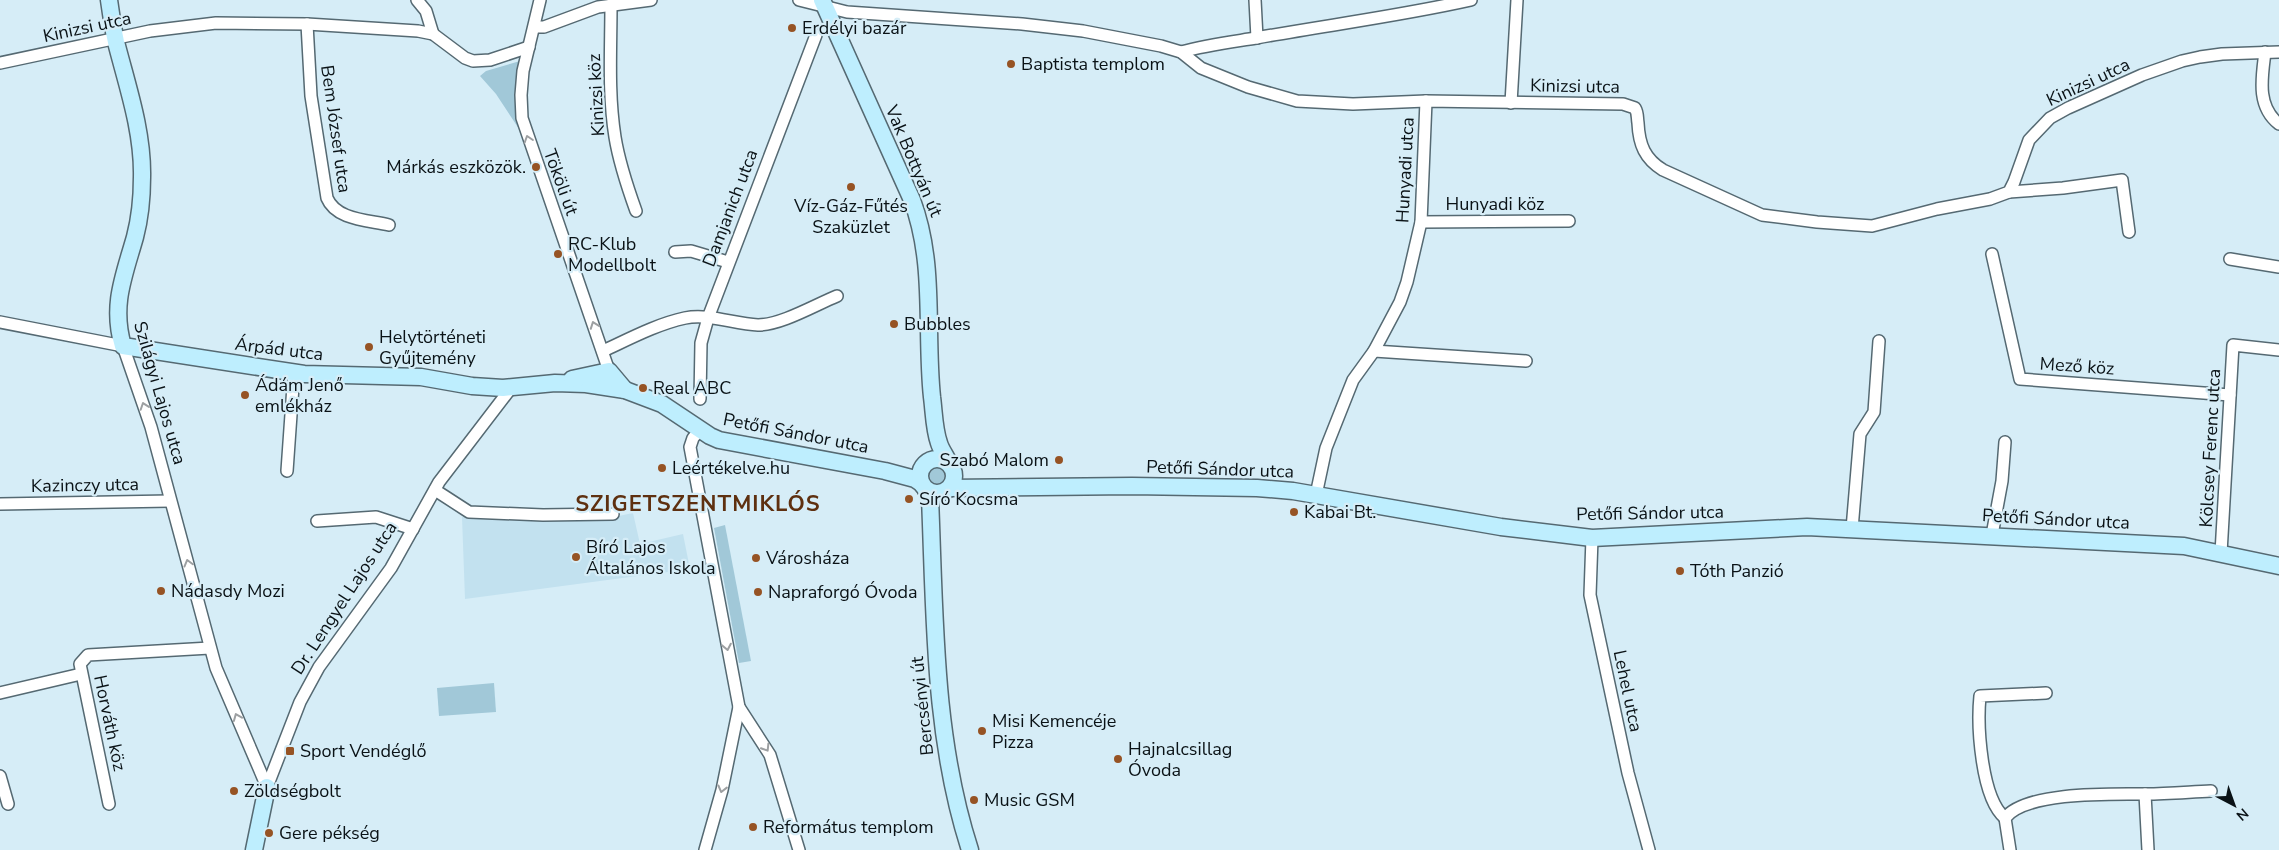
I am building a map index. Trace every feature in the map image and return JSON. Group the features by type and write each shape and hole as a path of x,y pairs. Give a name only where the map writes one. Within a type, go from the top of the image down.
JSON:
{"street":[{"name":"Szilágyi Lajos utca","path":"109,0 138,137 142,177 135,236 121,279 118,321 123,346 151,427 216,668 267,786"},
{"path":"417,0 426,10 433,34 465,58 473,61 490,60 529,47"},
{"name":"Tököli út","path":"540,0 529,47 521,96 522,118 609,371"},
{"path":"535,27 544,27 598,7 651,0"},
{"name":"Kinizsi utca","path":"799,0 823,3 846,12 956,18 1040,26 1161,46 1182,52 1201,68 1248,88 1297,101 1353,104 1426,101 1623,104 1635,108 1638,113 1640,140 1644,152 1655,165 1706,191 1762,215 1872,226 1937,209 1990,199 2009,192 2029,140 2050,118 2142,75 2182,61 2222,54 2279,52"},
{"path":"1255,0 1258,38"},
{"path":"1182,52 1202,46 1426,10 1471,0"},
{"path":"1511,103 1518,0"},
{"name":"Vak Bottyán út","path":"823,3 912,200 919,221 928,269 930,377 927,420 930,451 924,476"},
{"name":"Kinizsi köz","path":"611,5 610,100 623,174 636,211"},
{"name":"Kinizsi utca","path":"0,63 150,32 216,23 364,26 433,34"},
{"name":"Bem József utca","path":"307,24 311,96 327,198 332,208 341,214 389,225"},
{"name":"Damjanich utca","path":"700,399 701,343 708,318 816,34"},
{"path":"2266,52 2261,92 2270,114 2279,124"},
{"name":"Hunyadi utca","path":"1316,495 1329,440 1354,380 1374,351 1402,295 1421,222 1426,101"},
{"path":"2009,192 2064,188 2122,180 2129,232"},
{"name":"Hunyadi köz","path":"1421,222 1569,221"},
{"path":"675,252 691,251 728,262"},
{"name":"Mező köz","path":"1992,254 2020,379 2230,395"},
{"path":"2230,259 2279,267"},
{"path":"603,351 638,335 685,318 708,318 759,325 771,323 837,296"},
{"name":"Árpád utca","path":"0,322 123,346 294,372 421,377 472,386 510,388 556,384 586,384 625,390 662,404 700,430"},
{"path":"1852,530 1860,434 1874,412 1879,341"},
{"name":"Kölcsey Ferenc utca","path":"2221,553 2233,345 2279,350"},
{"path":"1374,351 1526,361"},
{"path":"609,371 625,390"},
{"name":"Árpád utca","path":"556,384 609,371"},
{"path":"287,471 294,372"},
{"name":"Vak Bottyán út","path":"930,377 937,438 952,467"},
{"name":"Dr. Lengyel Lajos utca","path":"254,850 267,786 300,702 319,667 391,568 435,490 510,388"},
{"path":"700,430 693,438 690,448 739,707 722,790 705,850"},
{"name":"Petőfi Sándor utca","path":"700,430 728,443 762,446 885,470 912,472 924,476"},
{"path":"1992,535 2002,481 2005,442"},
{"path":"940,459 952,467 954,483 948,490 936,494 924,476 940,459"},
{"name":"Petőfi Sándor utca","path":"952,467 967,478 993,487"},
{"name":"Bercsényi út","path":"924,476 930,498 938,692 950,772 970,850"},
{"name":"Petőfi Sándor utca","path":"948,490 993,487 1257,488 1316,495 1501,528 1592,538 1807,527 2184,546 2279,566"},
{"path":"435,490 469,512 543,515 613,514"},
{"name":"Bercsényi út","path":"933,556 938,514 948,490"},
{"name":"Kazinczy utca","path":"0,504 170,501"},
{"path":"317,522 376,517 413,530"},
{"name":"Lehel utca","path":"1592,538 1590,595 1628,773 1649,850"},
{"name":"Horváth köz","path":"108,804 80,664 88,655 210,648"},
{"path":"0,693 81,674"},
{"path":"2010,850 2005,818 2000,814 1987,788 1978,716 1980,696 2046,693"},
{"path":"739,707 770,754 799,850"},
{"path":"257,762 278,757"},
{"path":"0,776 8,804"},
{"path":"2005,818 2018,807 2070,796 2094,793 2145,794 2211,791"},
{"path":"2145,794 2148,850"}],"shaded area":[{"path":"520,61 516,112 521,132 496,94 480,76 486,71"},
{"path":"937,466 945,469 948,477 945,485 937,488 929,485 926,477 929,469"},
{"name":"Bíró Lajos Általános Iskola","path":"633,513 640,544 683,534 690,569 465,599 462,517 595,521"},
{"path":"725,525 751,661 739,663 714,528"},
{"path":"494,683 496,712 439,716 437,688"}],"place":[{"name":"Erdélyi bazár","path":"792,28"},
{"name":"Baptista templom","path":"1011,64"},
{"name":"Márkás eszközök.","path":"536,167"},
{"name":"Víz-Gáz-Fűtés Szaküzlet","path":"851,187"},
{"name":"RC-Klub Modellbolt","path":"558,254"},
{"name":"Bubbles","path":"894,324"},
{"name":"Helytörténeti Gyűjtemény","path":"369,347"},
{"name":"Real ABC","path":"643,388"},
{"name":"Ádám Jenő emlékház","path":"245,395"},
{"name":"Szabó Malom","path":"1059,460"},
{"name":"Leértékelve.hu","path":"662,468"},
{"name":"Síró Kocsma","path":"909,499"},
{"name":"Kabai Bt.","path":"1294,512"},
{"name":"Bíró Lajos Általános Iskola","path":"576,557"},
{"name":"Városháza","path":"756,558"},
{"name":"Tóth Panzió","path":"1680,571"},
{"name":"Nádasdy Mozi","path":"161,591"},
{"name":"Napraforgó Óvoda","path":"758,592"},
{"name":"Misi Kemencéje Pizza","path":"982,731"},
{"name":"Sport Vendéglő","path":"290,751"},
{"name":"Hajnalcsillag Óvoda","path":"1118,759"},
{"name":"Zöldségbolt","path":"234,791"},
{"name":"Music GSM","path":"974,800"},
{"name":"Református templom","path":"753,827"},
{"name":"Gere pékség","path":"269,833"}],"district":[{"name":"SZIGETSZENTMIKLÓS","path":"698,503"}]}
